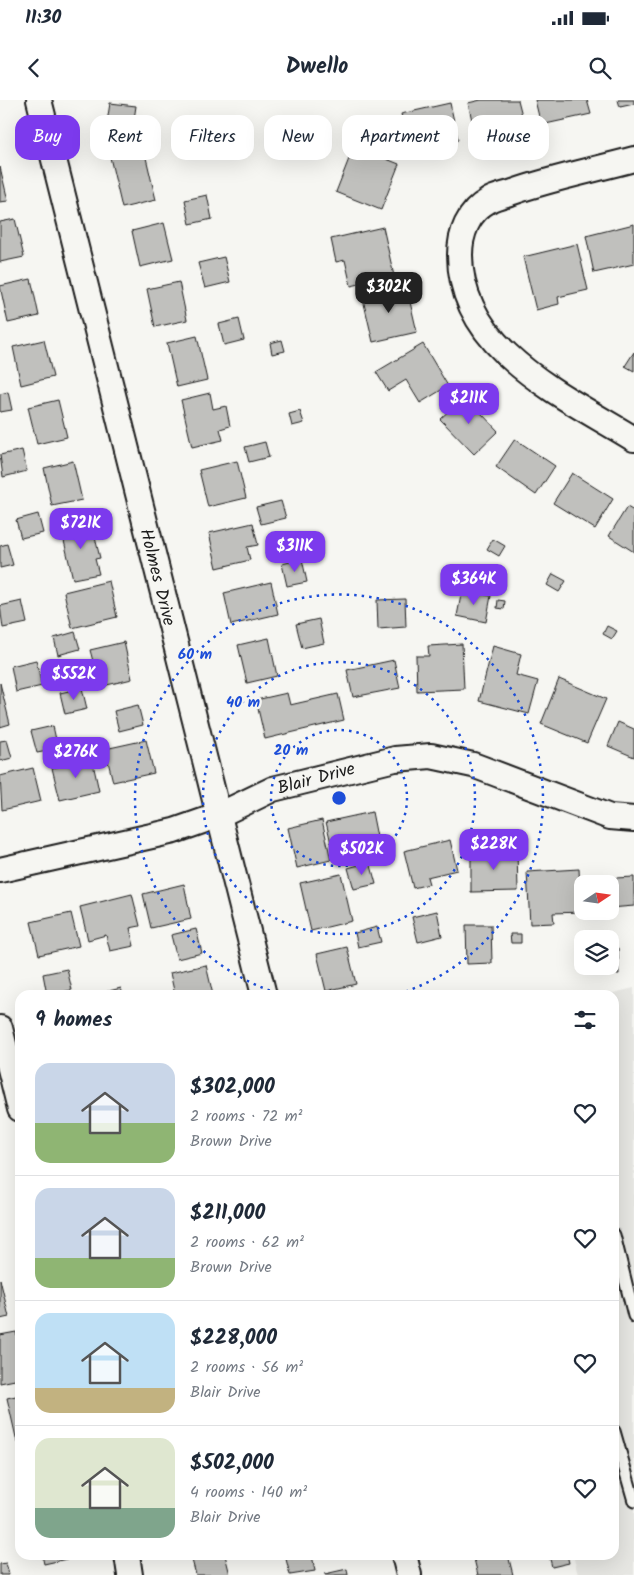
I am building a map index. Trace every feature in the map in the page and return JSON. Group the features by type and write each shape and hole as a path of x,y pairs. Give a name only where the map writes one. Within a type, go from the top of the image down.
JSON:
{"street":[{"name":"Holmes Drive","path":"39,100 217,816 263,990"},
{"path":"634,159 528,187 488,200 467,220 460,244 460,269 467,296 478,321 503,352 535,377 634,439"},
{"name":"Blair Drive","path":"0,870 174,830 217,816 273,789 325,774 395,759 431,756 473,765 610,817 634,819"},
{"path":"0,1028 15,1089"},
{"path":"128,1560 130,1575"},
{"path":"405,1560 409,1575"}],"lane":[{"path":"619,1255 634,1316"},
{"path":"619,1448 634,1501"}],"shaded area":[{"path":"634,988 634,1575 578,1575 574,1560 619,1560 619,992"}],"building":[{"path":"481,100 518,100 522,115 471,115 468,103"},
{"path":"535,100 587,100 591,114 549,123 549,115 539,115"},
{"path":"618,100 634,100 634,104 620,107"},
{"path":"110,103 136,106 135,115 108,115"},
{"path":"450,103 453,115 401,115"},
{"path":"111,160 147,160 156,200 122,208"},
{"path":"349,160 389,160 399,164 381,210 336,192"},
{"path":"0,167 8,201 0,202"},
{"path":"207,195 212,219 190,224 185,200"},
{"path":"15,219 24,257 0,262 0,222"},
{"path":"164,223 173,259 140,267 132,231"},
{"path":"634,224 634,264 594,273 586,236"},
{"path":"383,227 394,276 351,286 345,260 336,262 331,239"},
{"path":"577,244 588,290 558,297 559,304 536,310 523,257"},
{"path":"224,257 230,282 205,288 198,263"},
{"path":"31,279 39,316 8,323 0,286"},
{"path":"179,282 187,320 155,327 147,289"},
{"path":"406,285 417,332 373,342 362,295"},
{"path":"239,319 244,340 224,345 219,324"},
{"path":"197,336 207,380 177,387 167,343"},
{"path":"44,340 53,377 21,385 13,347"},
{"path":"282,340 285,351 272,354 270,343"},
{"path":"423,344 448,386 420,403 406,380 388,391 376,372"},
{"path":"634,352 634,371 625,366"},
{"path":"8,392 12,410 0,412 0,394"},
{"path":"210,393 213,409 226,406 230,426 220,429 223,440 192,447 181,400"},
{"path":"465,396 498,431 474,454 440,419"},
{"path":"58,400 67,437 37,444 28,407"},
{"path":"300,411 304,423 292,426 289,414"},
{"path":"515,439 555,466 536,495 496,467"},
{"path":"265,442 269,457 249,462 245,447"},
{"path":"22,450 27,471 3,477 0,455"},
{"path":"73,461 82,500 52,506 44,468"},
{"path":"237,461 246,498 208,507 199,470"},
{"path":"572,473 613,499 595,529 553,503"},
{"path":"281,501 286,518 261,524 256,507"},
{"path":"627,507 634,511 634,552 609,536"},
{"path":"38,514 43,533 21,538 16,520"},
{"path":"91,521 100,558 95,559 99,574 73,579 61,528"},
{"path":"253,523 258,545 247,547 250,560 217,568 209,533"},
{"path":"493,539 505,546 499,556 487,549"},
{"path":"7,544 13,565 0,568 0,546"},
{"path":"302,559 307,582 287,586 282,564"},
{"path":"553,574 566,581 559,592 547,585"},
{"path":"109,581 117,617 72,628 64,592"},
{"path":"271,582 278,614 231,625 224,593"},
{"path":"462,590 491,596 486,622 457,616"},
{"path":"405,599 406,627 378,629 377,600"},
{"path":"498,600 505,601 504,609 497,608"},
{"path":"22,601 27,623 3,628 0,606"},
{"path":"319,619 324,643 302,648 296,624"},
{"path":"607,626 617,631 612,639 603,634"},
{"path":"75,632 80,649 58,655 54,638"},
{"path":"269,638 277,676 247,683 238,645"},
{"path":"124,642 132,679 90,689 85,667 94,665 90,650"},
{"path":"462,644 464,689 417,691 416,656 429,656 428,646"},
{"path":"493,646 521,654 516,675 538,681 529,714 479,701"},
{"path":"36,660 42,686 16,692 11,666"},
{"path":"394,660 400,688 353,697 347,670"},
{"path":"559,679 606,699 587,743 541,724"},
{"path":"0,683 10,724 0,727"},
{"path":"82,688 87,709 65,714 60,693"},
{"path":"287,693 290,705 338,694 344,720 265,739 256,700"},
{"path":"138,705 143,725 119,731 114,711"},
{"path":"618,722 634,729 634,757 608,746"},
{"path":"53,726 58,749 37,753 31,731"},
{"path":"7,740 12,758 0,761 0,741"},
{"path":"146,740 154,773 113,782 105,749"},
{"path":"92,759 99,791 60,800 52,768"},
{"path":"33,768 41,801 2,810 0,776"},
{"path":"372,812 377,837 354,843 357,855 335,860 326,822"},
{"path":"322,820 331,860 297,868 288,828"},
{"path":"450,840 457,870 427,877 429,884 413,888 404,851"},
{"path":"517,850 518,891 471,892 471,851"},
{"path":"370,862 376,884 354,889 348,868"},
{"path":"579,869 579,875 574,875 574,912 553,913 554,923 530,924 527,872"},
{"path":"341,874 352,921 311,931 300,883"},
{"path":"634,877 634,906 619,907 619,878"},
{"path":"184,884 191,919 151,928 143,894"},
{"path":"132,894 140,926 130,928 134,946 110,951 106,935 88,940 80,907"},
{"path":"437,911 442,936 418,942 412,917"},
{"path":"71,913 79,946 39,955 31,922"},
{"path":"466,925 491,925 492,963 467,964"},
{"path":"377,927 381,942 358,947 355,933"},
{"path":"196,929 202,953 177,959 171,935"},
{"path":"510,934 521,934 521,943 511,943"},
{"path":"347,947 356,984 326,990 317,954"},
{"path":"206,965 212,990 174,990 170,973"},
{"path":"67,969 72,990 46,990 43,974"},
{"path":"0,1279 9,1317 0,1319"},
{"path":"15,1332 15,1380 0,1383 0,1335"},
{"path":"15,1396 15,1433 7,1398"},
{"path":"43,1560 62,1560 44,1564"},
{"path":"192,1560 226,1560 230,1575 196,1575"},
{"path":"286,1560 313,1560 315,1571 290,1575"},
{"path":"474,1560 509,1560 513,1575 478,1575"},
{"path":"550,1560 568,1560 569,1563 552,1567"},
{"path":"6,1563 9,1575 0,1575 0,1564"},
{"path":"347,1569 348,1575 325,1575 325,1574"}]}
